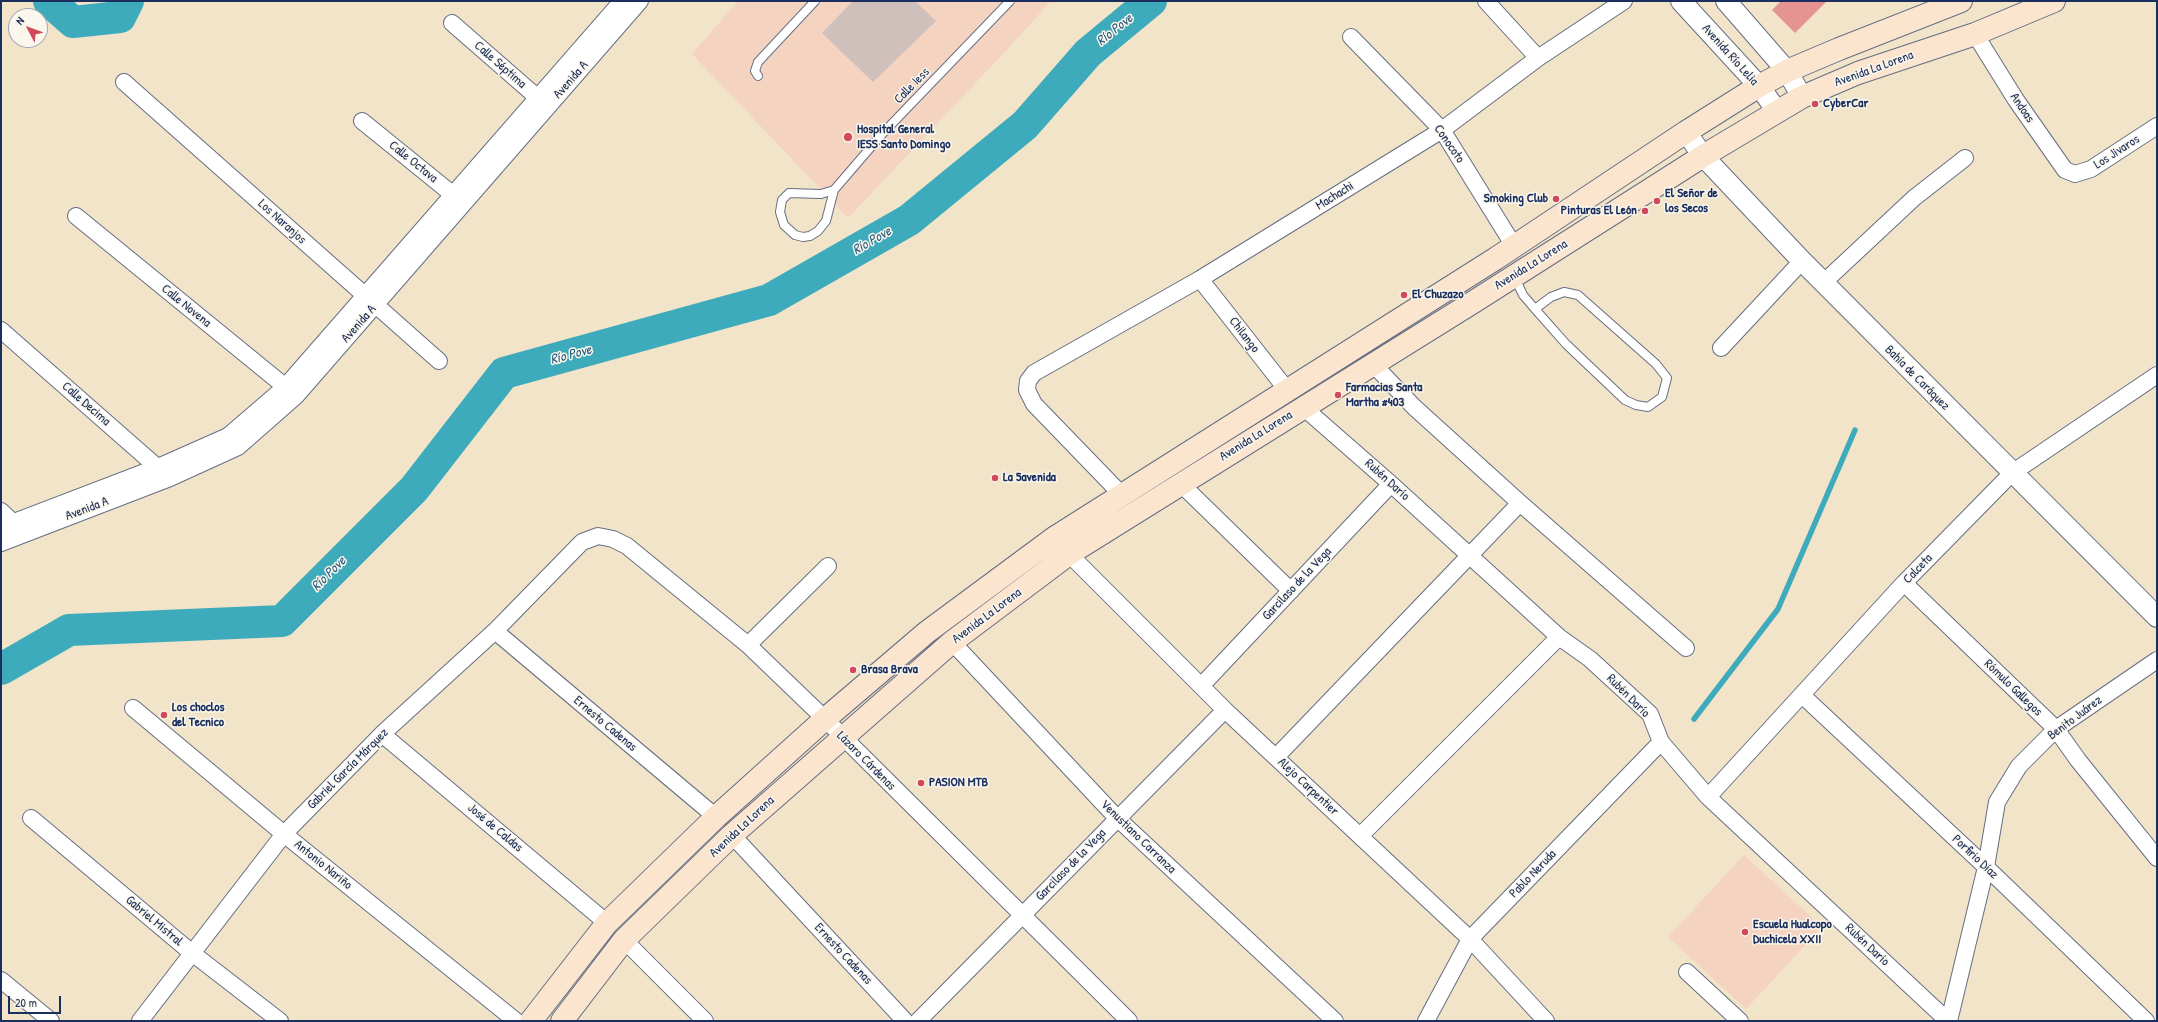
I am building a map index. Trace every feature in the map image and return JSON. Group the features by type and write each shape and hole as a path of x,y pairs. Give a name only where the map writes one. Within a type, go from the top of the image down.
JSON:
{"main road":[{"name":"Avenida La Lorena","path":"532,1021 607,923 716,817 825,719 927,632 1054,538 1121,494 1514,246 1686,132 1759,86 1787,71 1961,1"},
{"name":"Avenida La Lorena","path":"562,1021 624,940 732,835 952,642 1069,554 1703,156 1802,96 1858,73 1976,34 2054,1"}],"street":[{"path":"1486,1 1538,58"},
{"name":"Machachi","path":"1121,494 1034,404 1027,390 1028,381 1034,373 1200,279 1442,130 1538,58 1624,1"},
{"name":"Avenida Río Lelia","path":"1681,1 1759,86 1777,111"},
{"path":"1726,1 1787,71 1802,96"},
{"name":"Avenida A","path":"13,527 170,478 238,447 291,392 543,102 633,2"},
{"name":"Calle Séptima","path":"452,23 543,102"},
{"name":"Andoas","path":"1976,34 2016,100 2065,170 2076,174"},
{"name":"Conocoto","path":"1351,37 1442,130 1514,246"},
{"name":"Los Naranjos","path":"124,82 439,361"},
{"name":"Calle Octava","path":"362,121 459,200"},
{"name":"Los Jivaros","path":"2076,174 2091,169 2157,126"},
{"name":"Bahía de Caráquez","path":"1686,132 1703,156 1802,262 2157,617"},
{"path":"1823,283 1914,198 1965,158"},
{"name":"Calle Novena","path":"76,216 291,392"},
{"path":"1721,348 1802,262"},
{"name":"Chilango","path":"1200,279 1287,390"},
{"name":"Calle Decima","path":"1,330 170,478"},
{"path":"1373,364 1414,407 1520,503 1686,648"},
{"name":"Calceta","path":"1708,797 1904,584 2012,473 2157,374"},
{"name":"Avenida A","path":"1,543 13,527 158,467 228,436 291,392"},
{"name":"Rubén Darío","path":"1303,407 1391,484 1559,637 1590,660 1650,714 1661,742 1708,797 1949,1021"},
{"path":"1180,483 1291,591"},
{"name":"Garcilaso de la Vega","path":"1202,685 1391,484"},
{"path":"1276,757 1520,503"},
{"path":"1,511 13,527"},
{"name":"Lázaro Cárdenas","path":"582,542 598,536 613,539 627,546 748,645 825,719 1129,1021"},
{"name":"Gabriel García Márquez","path":"140,1021 284,834 382,734 495,631 582,542"},
{"name":"Alejo Carpentier","path":"1069,554 1202,685 1225,710 1470,938 1546,1021"},
{"path":"748,645 828,566"},
{"name":"Rómulo Gallegos","path":"1904,584 2056,729 2078,760 2157,858"},
{"name":"Ernesto Cadenas","path":"495,631 716,817"},
{"path":"1360,836 1559,637"},
{"name":"Venustiano Carranza","path":"952,642 1118,818 1336,1021"},
{"name":"Benito Juárez","path":"1949,1021 1986,867 1997,802 2019,766 2056,729 2157,660"},
{"name":"Porfirio Díaz","path":"1802,696 1986,867 2146,1021"},
{"name":"Antonio Nariño","path":"133,708 284,834 516,1021"},
{"name":"Garcilaso de la Vega","path":"918,1021 1225,710"},
{"name":"José de Caldas","path":"382,734 607,923"},
{"name":"Pablo Neruda","path":"1426,1021 1470,938 1661,742"},
{"name":"Gabriel Mistral","path":"32,818 192,953 280,1021"},
{"name":"Ernesto Cadenas","path":"732,835 905,1021"},
{"path":"624,940 705,1021"},
{"path":"1687,972 1740,1021"},
{"path":"1,980 51,1021"}],"lane":[{"path":"758,76 755,71 758,62 815,1"},
{"name":"Calle Iess","path":"834,190 821,194 789,193 782,200 780,212 784,224 795,235 803,237 810,236 818,231 826,221 834,190 883,133 1010,1"},
{"path":"1514,276 1523,295 1534,309 1566,344 1625,400 1636,406 1648,407 1662,397 1667,378 1656,364 1578,295 1564,292 1551,297 1534,309"}],"shaded area":[{"name":"Hospital General IESS Santo Domingo","path":"738,1 1051,1 848,218 692,54"},
{"path":"853,1 915,1 936,21 873,82 822,33"},
{"name":"Escuela Hualcopo Duchicela XXII","path":"1744,855 1822,927 1746,1009 1668,937"}],"building":[{"path":"1781,1 1827,1 1795,33 1772,10"}],"waterway":[{"path":"49,1 73,22 120,17 128,1"},
{"name":"Río Pove","path":"1,669 69,630 282,621 414,489 504,373 769,300 909,220 1025,125 1088,53 1151,1"},
{"path":"1694,719 1778,609 1855,430"}],"place":[{"name":"CyberCar","path":"1815,104"},
{"name":"Hospital General IESS Santo Domingo","path":"848,137"},
{"name":"Smoking Club","path":"1556,199"},
{"name":"El Señor de los Secos","path":"1657,201"},
{"name":"Pinturas El León","path":"1645,211"},
{"name":"El Chuzazo","path":"1404,295"},
{"name":"Farmacias Santa Martha #403","path":"1338,395"},
{"name":"La 5avenida","path":"995,478"},
{"name":"Brasa Brava","path":"853,670"},
{"name":"Los choclos del Tecnico","path":"164,715"},
{"name":"PASION MTB","path":"921,783"},
{"name":"Escuela Hualcopo Duchicela XXII","path":"1745,932"}]}
